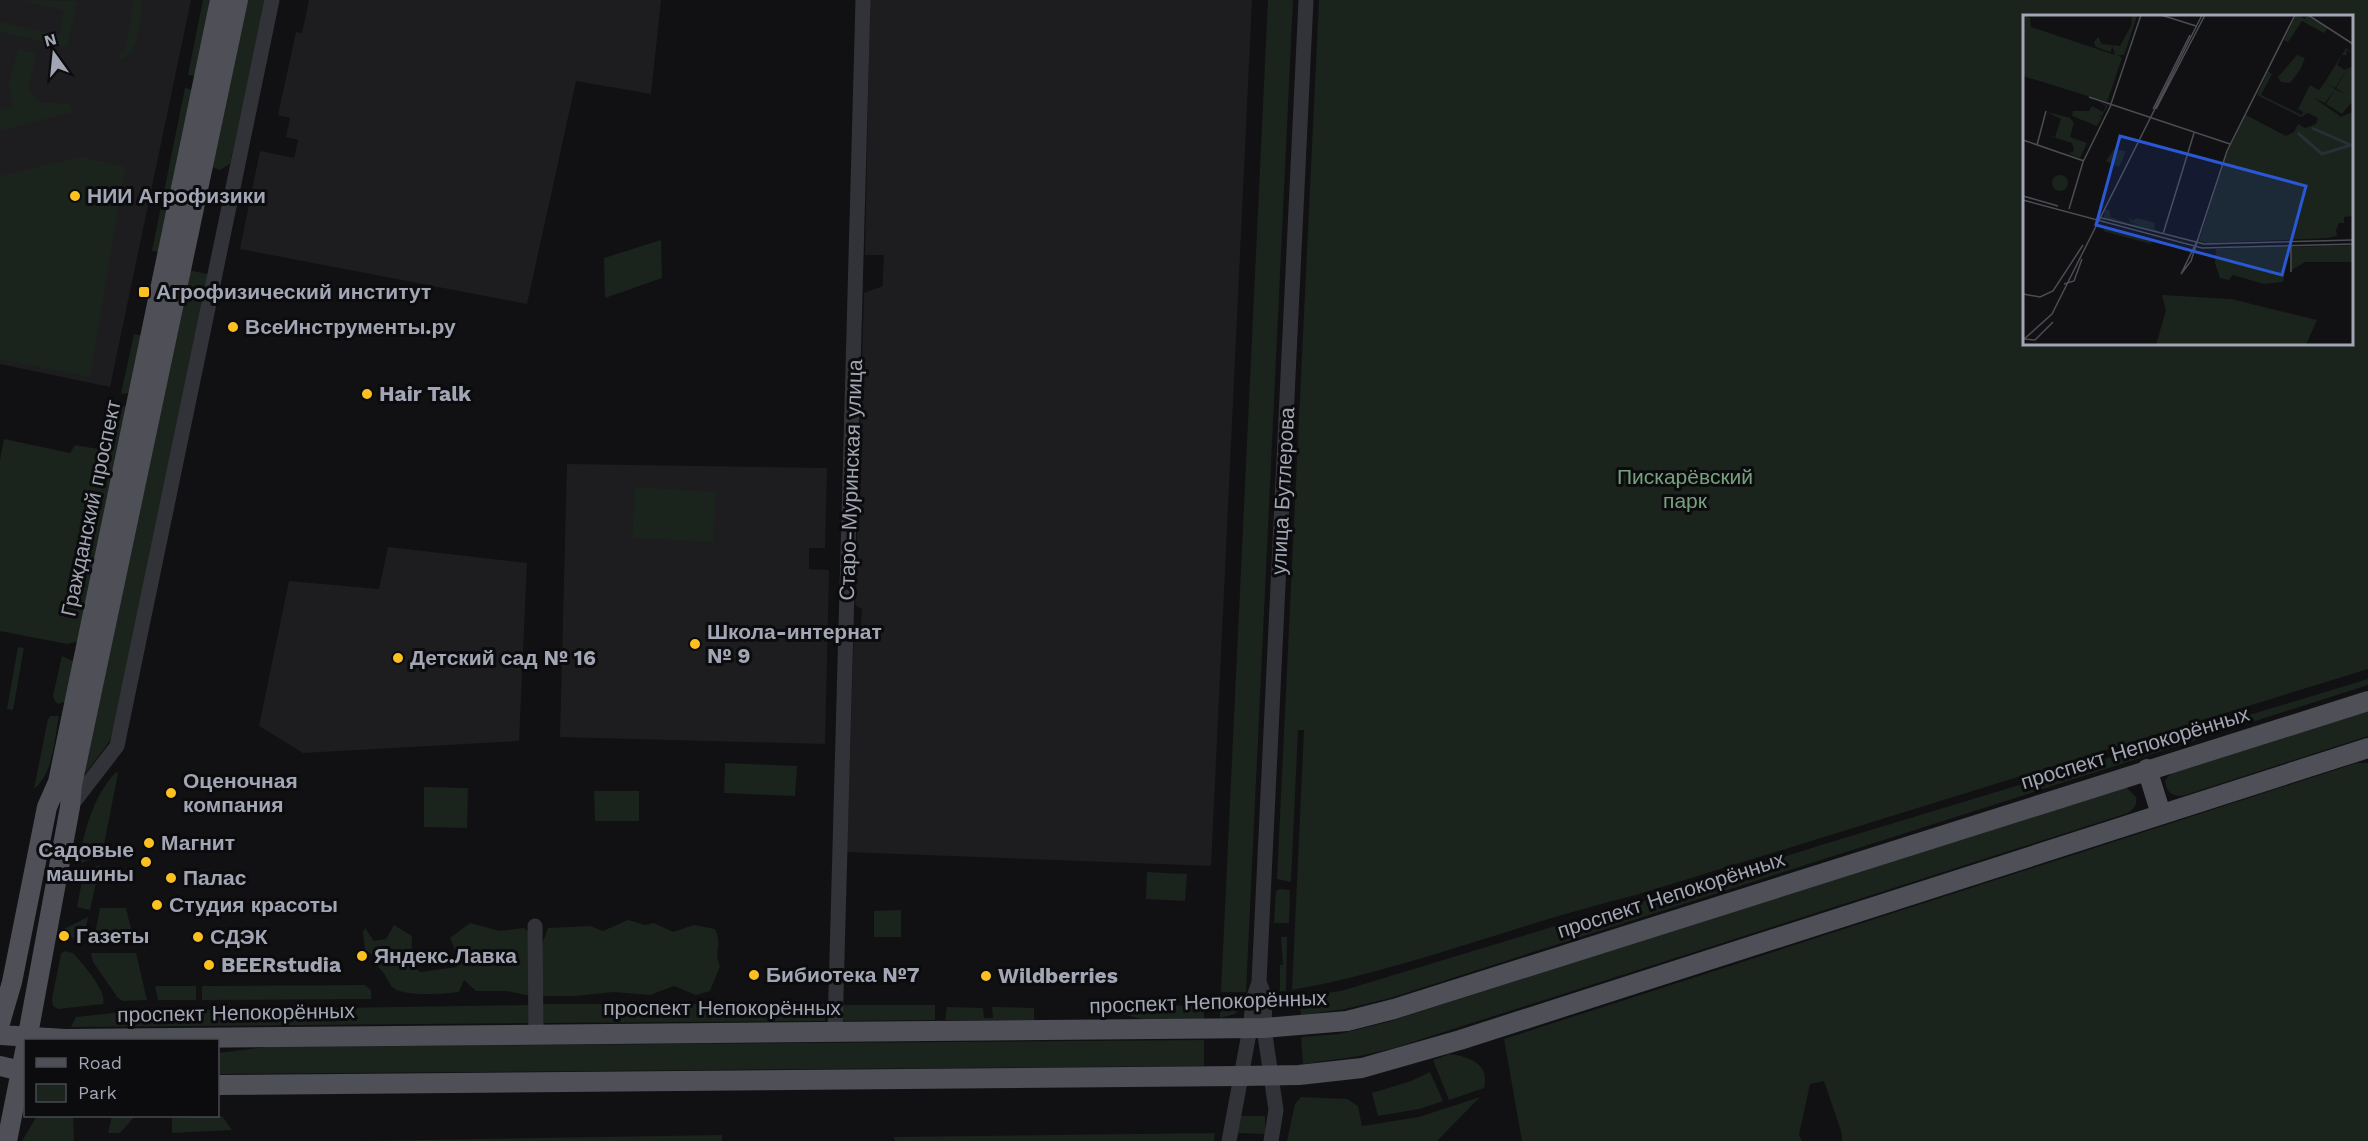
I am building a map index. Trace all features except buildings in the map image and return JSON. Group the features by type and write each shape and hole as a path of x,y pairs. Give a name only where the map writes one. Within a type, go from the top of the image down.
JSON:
{"main road":[{"name":"Гражданский проспект","path":"0,1023 12,982 47,807 58,782 220,0"},
{"name":"Гражданский проспект","path":"26,1039 76,762 237,0"},
{"name":"проспект Непокорённых","path":"89,1039 1257,1028 1347,1021 1371,1016 2368,701"},
{"path":"219,1085 1240,1076 1335,1072 1362,1068 2368,748"},
{"path":"2147,769 2161,814"},
{"name":"проспект Непокорённых","path":"0,1035 24,1041"},
{"path":"0,1066 23,1071"},
{"name":"Гражданский проспект","path":"8,1141 23,1071"}],"street":[{"name":"Гражданский проспект","path":"69,807 117,746 272,0"},
{"name":"Старо-Муринская улица","path":"835,1031 863,0"},
{"name":"улица Бутлерова","path":"1229,1141 1240,1076 1265,998 1259,982 1306,0"},
{"path":"535,926 536,1033"},
{"name":"улица Бутлерова","path":"1257,1028 1272,1075 1276,1110 1271,1141"}],"shaded area":[{"name":"НИИ Агрофизики","path":"0,0 191,0 110,387 0,364"},
{"path":"309,0 661,0 651,94 576,81 527,304 240,249 260,151 294,158 298,140 286,137 290,118 278,115 296,32 302,33"},
{"path":"870,0 1252,0 1211,866 847,852 854,627 861,627 862,609 855,605 864,293 883,286 884,255 865,255"},
{"name":"Школа-интернат № 9","path":"567,464 827,468 825,548 809,548 809,569 829,570 825,744 560,737"},
{"name":"Детский сад № 16","path":"388,547 527,563 519,741 303,753 259,726 289,581 379,589"}],"green space":[{"path":"20,0 77,1 68,47 0,32 0,22 59,35 64,10"},
{"path":"203,0 212,0 196,76 188,75"},
{"path":"244,0 265,0 230,164 220,170 210,166"},
{"path":"1268,0 1293,0 1246,992 1221,992"},
{"name":"Пискарёвский парк","path":"1319,0 2368,0 2368,669 1636,895 1379,970 1292,990 1304,730 1298,730 1291,882 1277,879"},
{"path":"134,1 142,3 134,47 130,54 117,59 125,49"},
{"path":"18,49 37,54 28,89 40,102 70,104 73,112 0,131 0,109 13,107 9,84"},
{"path":"185,88 193,90 159,252 152,251"},
{"path":"81,157 125,167 90,377 0,359 0,176"},
{"path":"661,240 662,278 605,298 604,258"},
{"path":"187,270 208,274 113,733 86,773 84,772"},
{"path":"134,334 143,336 131,393 121,394"},
{"path":"120,405 128,407 80,641 67,644 0,631 0,460 4,439 70,453 75,445 109,451"},
{"path":"635,487 716,492 713,542 632,538"},
{"path":"18,647 24,648 13,710 7,709"},
{"path":"62,656 76,663 68,701 58,704 53,696"},
{"path":"2368,679 2368,685 1390,998 1345,1009 1301,1015 1299,997 1341,991 1638,903"},
{"path":"2368,708 2368,736 2182,796 2172,794 2166,787 2165,780 2174,771"},
{"path":"51,716 59,716 52,755 46,774 34,789 48,719"},
{"path":"725,763 797,766 795,796 724,793"},
{"path":"2357,763 2368,763 2368,1141 1842,1141 1842,1134 1824,1081 1810,1084 1799,1135 1802,1141 1522,1141 1504,1039"},
{"path":"116,772 118,773 102,855 78,864 95,804"},
{"path":"424,787 468,788 467,828 424,827"},
{"path":"2119,788 2127,788 2136,797 2135,806 2128,813 1394,1048 1360,1056 1303,1064 1301,1037 1339,1034 1388,1022"},
{"path":"594,791 639,791 639,821 595,821"},
{"path":"100,865 90,910 77,907 84,871"},
{"path":"1147,872 1187,874 1185,901 1146,899"},
{"path":"1290,890 1289,923 1274,923 1276,891"},
{"path":"100,908 126,908 134,942 93,943"},
{"path":"901,910 901,937 874,937 874,911"},
{"path":"88,917 84,936 77,943 64,929"},
{"path":"628,920 645,925 654,923 673,932 694,925 715,929 720,966 710,991 696,995 674,986 650,995 613,992 576,996 531,996 507,991 476,991 464,980 459,992 424,994 405,992 392,987 378,967 377,958 365,950 363,932 365,928 374,941 386,939 394,925 412,936 411,962 420,972 457,967 458,958 450,938 470,923 500,931 524,928 542,945 548,928 590,926 603,931"},
{"path":"1281,937 1287,937 1286,991 1280,991 1280,965 1283,965"},
{"path":"64,951 73,953 93,978 102,992 103,1004 58,1009 53,1006 52,999 61,954"},
{"path":"91,953 136,953 147,1000 123,1001 118,998 93,962"},
{"path":"365,985 371,990 371,999 202,1000 202,986"},
{"path":"155,986 196,986 196,1000 158,1000"},
{"path":"1245,1002 1235,1014 1220,1018 1220,1004"},
{"path":"542,1004 825,1004 825,1021 542,1023"},
{"path":"1204,1004 1204,1019 1141,1019 1119,1013 1119,1009"},
{"path":"531,1005 531,1023 71,1027 76,1017 133,1011"},
{"path":"841,1005 935,1005 935,1020 840,1021"},
{"path":"947,1007 983,1008 984,1018 993,1018 992,1007 1034,1008 1034,1020 945,1020"},
{"path":"1204,1040 1204,1066 219,1074 219,1053 267,1047"},
{"path":"1450,1054 1465,1057 1481,1067 1485,1080 1484,1088 1449,1100 1433,1060"},
{"path":"1430,1072 1443,1101 1419,1109 1378,1116 1372,1093 1411,1081"},
{"path":"1301,1097 1347,1099 1358,1106 1362,1126 1419,1117 1480,1097 1437,1141 1287,1141 1295,1104"},
{"path":"222,1116 232,1130 172,1133 172,1118"},
{"path":"1241,1116 1265,1116 1265,1134 1237,1133"},
{"path":"36,1117 73,1117 74,1141 22,1141"},
{"path":"112,1117 134,1117 120,1133 108,1133"},
{"path":"1215,1133 1214,1141 895,1141 894,1137"},
{"path":"722,1135 722,1141 365,1141"}],"place":[{"name":"НИИ Агрофизики","path":"75,196"},
{"name":"Агрофизический институт","path":"144,292"},
{"name":"ВсеИнструменты.ру","path":"233,327"},
{"name":"Hair Talk","path":"367,394"},
{"name":"Школа-интернат № 9","path":"695,644"},
{"name":"Детский сад № 16","path":"398,658"},
{"name":"Оценочная компания","path":"171,793"},
{"name":"Магнит","path":"149,843"},
{"name":"Садовые машины","path":"146,862"},
{"name":"Палас","path":"171,878"},
{"name":"Студия красоты","path":"157,905"},
{"name":"Газеты","path":"64,936"},
{"name":"СДЭК","path":"198,937"},
{"name":"Яндекс.Лавка","path":"362,956"},
{"name":"BEERstudia","path":"209,965"},
{"name":"Бибиотека №7","path":"754,975"},
{"name":"Wildberries","path":"986,976"}]}
